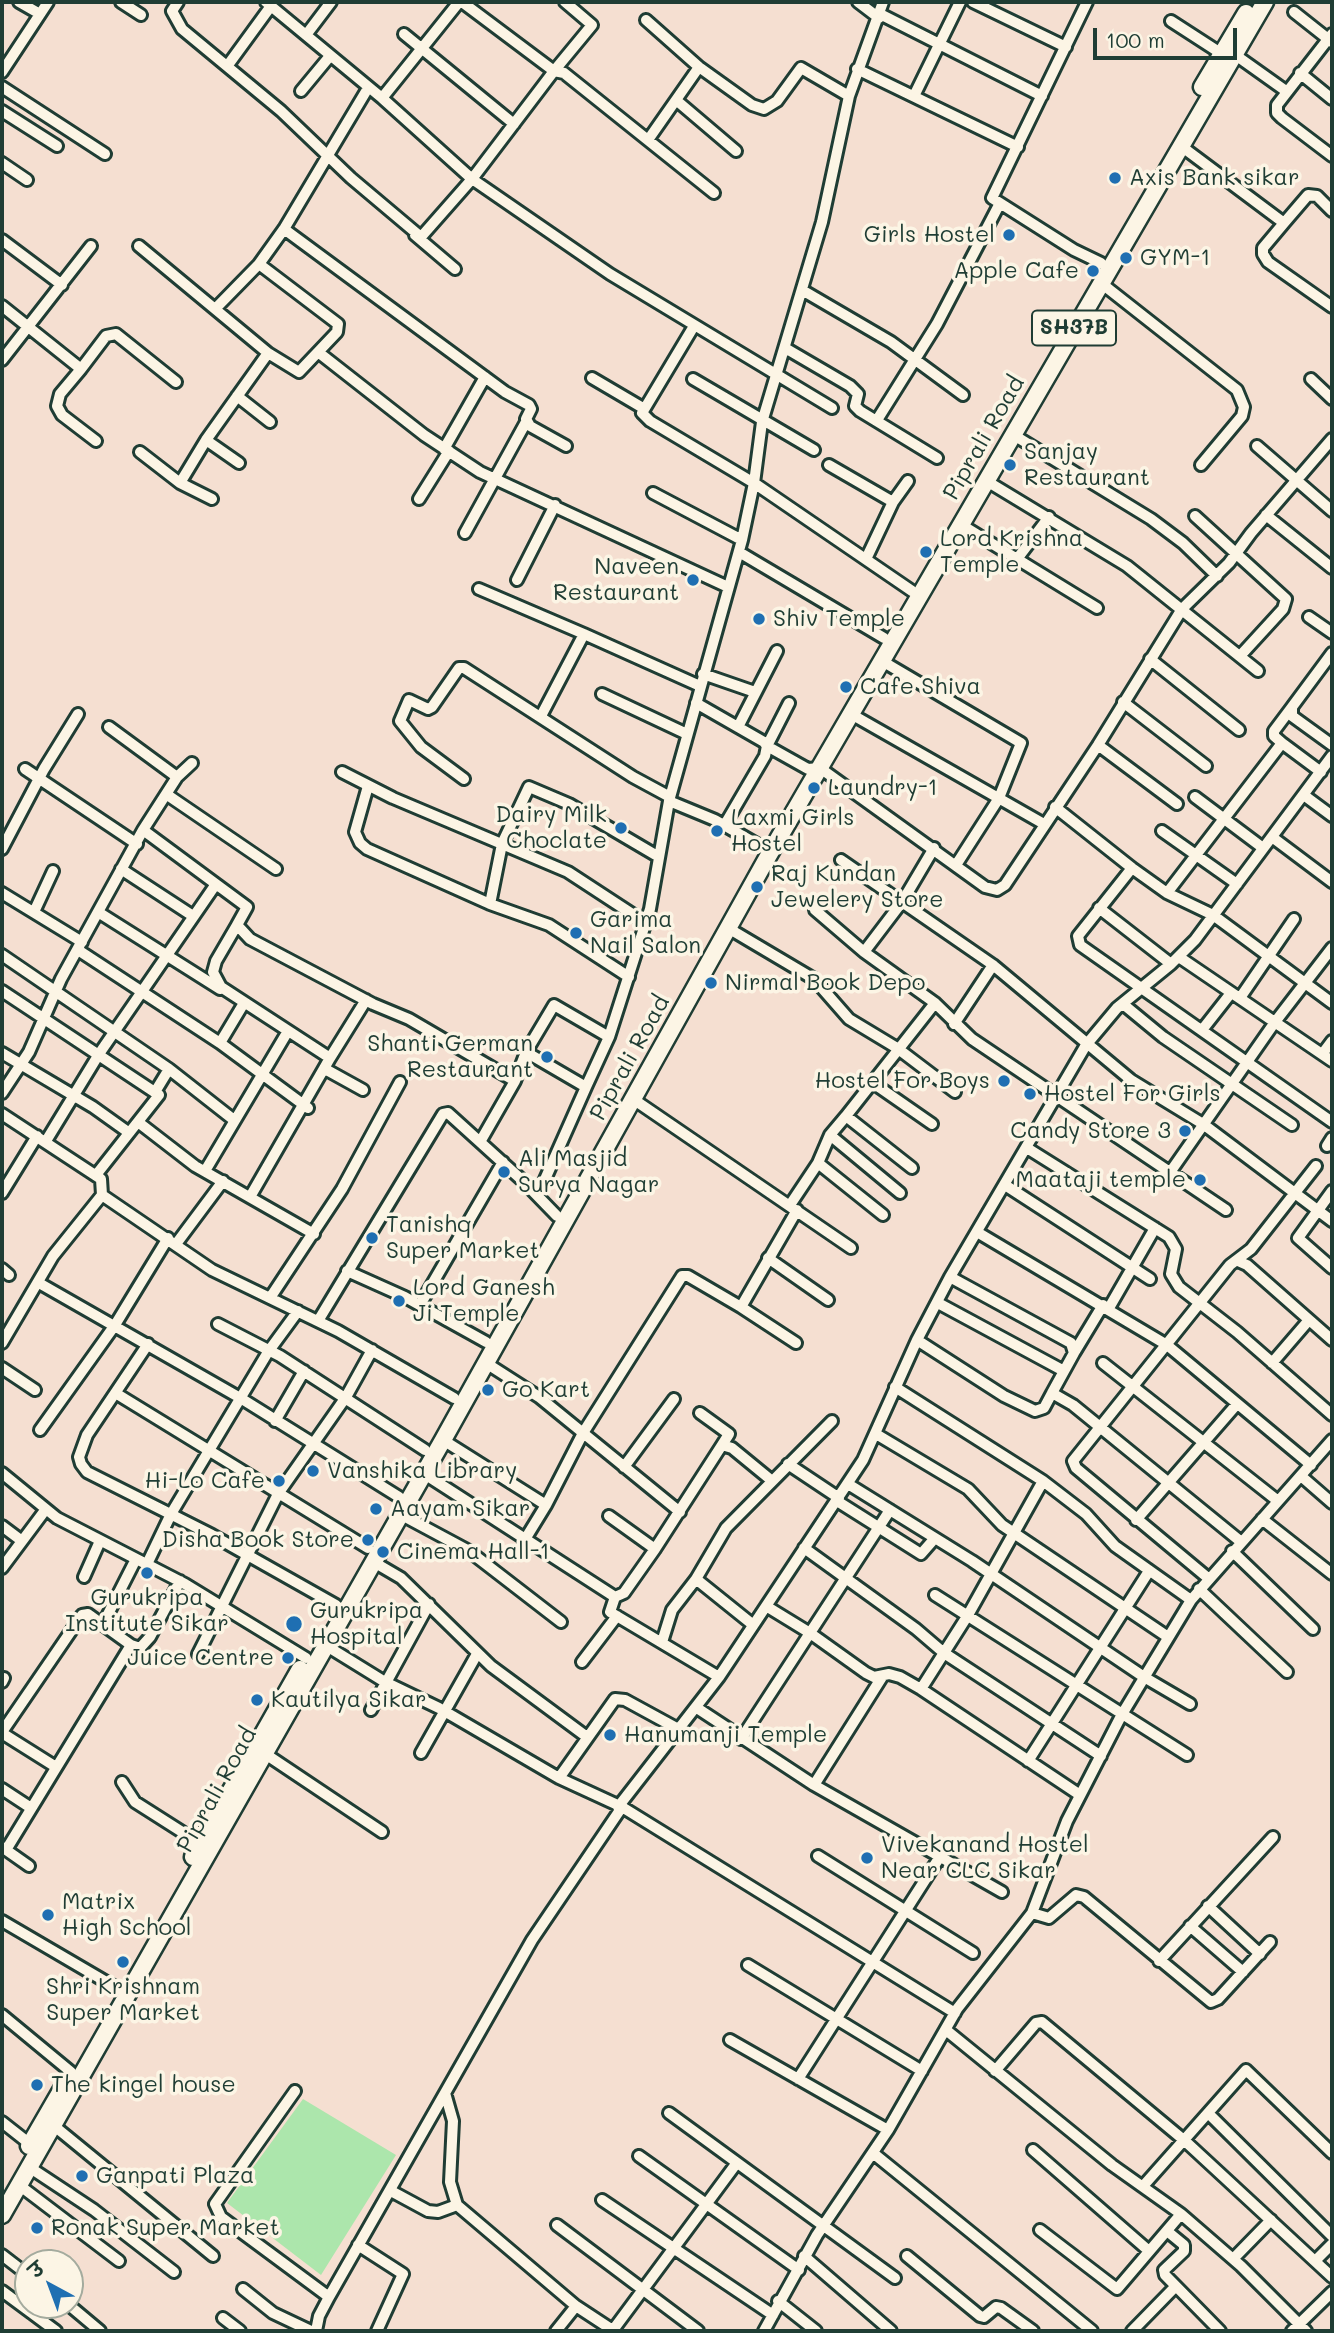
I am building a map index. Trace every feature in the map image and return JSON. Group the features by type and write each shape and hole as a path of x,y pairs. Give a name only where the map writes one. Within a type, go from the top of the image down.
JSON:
{"main road":[{"path":"2,2201 30,2144 120,1990 306,1658 321,1642 336,1605 400,1506 425,1450 762,848 814,769 884,638 1101,263 1228,54 1252,2"},
{"name":"Piprali Road","path":"400,1506 443,1440 814,769 851,714 1181,146 1228,54 1265,2"},
{"name":"Piprali Road","path":"2,2215 264,1753 321,1642 370,1555"}],"street":[{"path":"19,2 40,15"},
{"path":"2,72 48,2"},
{"path":"121,2 141,15"},
{"path":"178,2 172,10 181,29 228,65 328,158 455,269"},
{"path":"306,35 331,2"},
{"path":"382,98 461,2 554,72 564,73 714,193"},
{"path":"858,2 879,16 939,43 1042,96"},
{"path":"538,1195 609,1037 646,923 669,799 742,540 754,483 762,422 822,222 849,96 883,2"},
{"path":"914,96 960,2"},
{"path":"973,2 1066,47"},
{"path":"1084,3 1066,47 992,198 1074,250 1101,263"},
{"path":"228,65 268,4 382,98 472,179 610,274 832,408"},
{"path":"415,235 421,237 430,230 592,25 571,4"},
{"path":"1294,12 1331,38 1286,91 1277,105 1277,113 1332,156"},
{"path":"646,20 699,67 752,105 764,109 776,101 801,68 849,96"},
{"path":"1171,21 1286,91"},
{"path":"404,34 514,124"},
{"path":"301,90 330,56"},
{"path":"648,140 699,67"},
{"path":"857,69 1018,147"},
{"path":"1300,73 1332,99"},
{"path":"2,87 105,154"},
{"path":"216,308 259,264 284,229 368,88"},
{"path":"676,100 736,151"},
{"path":"2,111 57,146"},
{"path":"1181,146 1284,223"},
{"path":"2,163 27,180"},
{"path":"1330,204 1317,196 1308,195 1263,248 1263,254 1268,262 1332,307"},
{"path":"877,420 916,359 1000,204"},
{"path":"284,229 485,377 529,405 527,422 465,533"},
{"path":"2,240 62,285"},
{"path":"2,360 91,246"},
{"path":"139,246 268,353 299,372 337,332 338,324 259,264"},
{"path":"1101,283 1237,390 1244,407 1242,416 1201,465"},
{"path":"802,290 916,359 963,396"},
{"path":"2,306 81,369"},
{"path":"694,327 642,413 650,421 754,483 912,591"},
{"path":"96,441 62,415 57,406 60,394 106,336 116,334 176,382"},
{"path":"785,348 850,386 858,394 855,406 937,458"},
{"path":"318,352 446,450 495,478 728,587"},
{"path":"180,482 206,440 268,353"},
{"path":"419,499 485,377"},
{"path":"592,378 643,408"},
{"path":"693,379 762,422 814,450"},
{"path":"1311,379 1332,400"},
{"path":"237,396 270,422"},
{"path":"527,422 566,446"},
{"path":"1012,434 1151,519 1183,542 1217,576"},
{"path":"206,440 239,463"},
{"path":"696,703 767,746 814,769 934,848 985,887 997,890 1005,885 1098,745 1182,609 1217,576 1266,515 1330,445"},
{"path":"1257,446 1332,511"},
{"path":"140,452 180,482 212,499"},
{"path":"829,465 893,502"},
{"path":"985,480 1126,566 1258,671"},
{"path":"866,559 893,502 908,481"},
{"path":"653,493 742,540"},
{"path":"517,580 555,505"},
{"path":"1266,515 1332,568"},
{"path":"1195,516 1286,599 1283,609 1240,656"},
{"path":"1017,559 1049,517"},
{"path":"960,524 1097,608"},
{"path":"739,552 884,638"},
{"path":"479,589 700,686"},
{"path":"1309,617 1332,633"},
{"path":"541,716 584,634"},
{"path":"737,727 777,651"},
{"path":"1321,772 1274,736 1332,653"},
{"path":"1150,659 1239,730"},
{"path":"882,661 1021,743 999,798 956,865"},
{"path":"464,779 421,747 400,720 409,700 428,709 432,707 459,668 464,668 541,716 669,799 762,848"},
{"path":"703,674 755,692"},
{"path":"602,694 687,734"},
{"path":"1123,702 1206,765"},
{"path":"724,826 765,756 767,746 789,703"},
{"path":"1292,707 1296,721 1332,745"},
{"path":"2,849 78,714"},
{"path":"851,714 1044,824"},
{"path":"109,727 177,778"},
{"path":"1167,893 1282,743"},
{"path":"1098,745 1178,804"},
{"path":"243,2289 273,2313 314,2331 318,2316 532,1940 620,1807 719,1677 848,1484 876,1434 917,1340 950,1277 1058,1097 1086,1045 1105,1020 1175,961 1305,796 1332,756"},
{"path":"2,1093 46,1018 80,946 143,830 177,778 192,763"},
{"path":"25,769 137,844"},
{"path":"342,772 368,786 568,872 646,923"},
{"path":"368,786 356,821 355,832 360,843 379,856 490,904 549,925 629,977"},
{"path":"490,904 502,844 529,787 569,804 659,857"},
{"path":"166,794 276,869"},
{"path":"1305,796 1332,816"},
{"path":"1195,797 1263,848"},
{"path":"1055,807 1132,869 1167,893 1213,915 1332,1003"},
{"path":"143,830 247,907 216,961 214,972 228,993"},
{"path":"1162,831 1237,884"},
{"path":"1272,836 1332,882"},
{"path":"864,952 902,902 934,848"},
{"path":"841,860 993,965 1131,1080 1203,1124 1332,1221"},
{"path":"121,869 192,916"},
{"path":"1132,869 1077,939 1140,990 1248,1061 1332,1122"},
{"path":"34,912 53,871"},
{"path":"2,1193 73,1096 215,884"},
{"path":"2,893 34,912 141,991 220,1043 307,1108"},
{"path":"1099,908 1175,961 1235,995 1332,1061"},
{"path":"815,910 864,952 935,1003 954,1024 1163,1170 1171,1171 1226,1210"},
{"path":"98,912 288,1031 363,1090"},
{"path":"1202,1030 1269,956 1294,919"},
{"path":"237,925 250,939 366,1000 409,1019 514,1081"},
{"path":"728,928 814,979 849,1018 897,1048 955,1092"},
{"path":"1171,1171 1275,1022 1307,985 1332,948"},
{"path":"2,956 169,1069 234,1120"},
{"path":"1322,962 1332,970"},
{"path":"954,1024 993,965"},
{"path":"2,991 159,1095 96,1175"},
{"path":"250,1197 307,1108 328,1063 366,1000"},
{"path":"220,1043 244,1003"},
{"path":"741,1307 818,1163 830,1135 935,1003"},
{"path":"1123,1004 1163,1037 1292,1125"},
{"path":"480,1142 514,1081 526,1052 554,1005 609,1037"},
{"path":"205,1171 288,1031"},
{"path":"1323,1053 1332,1041"},
{"path":"526,1052 586,1087"},
{"path":"2,1053 128,1132"},
{"path":"155,1092 169,1069"},
{"path":"270,1298 314,1234 400,1082"},
{"path":"873,1083 932,1124"},
{"path":"633,1099 851,1248"},
{"path":"318,1321 443,1114 448,1113 503,1162 557,1216"},
{"path":"2,1114 102,1180 102,1195 53,1256 2,1343"},
{"path":"846,1115 912,1168"},
{"path":"138,1122 205,1171 314,1234"},
{"path":"830,1135 900,1193"},
{"path":"1027,1148 1155,1228 1174,1243 1173,1280 1197,1304 1217,1316 1332,1415"},
{"path":"420,1305 503,1162"},
{"path":"818,1163 883,1215"},
{"path":"1208,1578 1136,1520 1073,1464 1197,1304 1230,1265 1238,1261 1317,1166"},
{"path":"40,1430 172,1241 223,1181"},
{"path":"1005,1185 1150,1279"},
{"path":"1332,1192 1298,1238 1332,1268"},
{"path":"102,1195 212,1270 318,1321 454,1398"},
{"path":"917,1340 994,1390 1035,1411 1044,1408 1074,1353 1155,1228"},
{"path":"977,1232 1106,1306 1167,1345 1311,1465"},
{"path":"768,1258 828,1300"},
{"path":"1238,1261 1247,1265 1332,1340"},
{"path":"346,1271 420,1305 486,1342"},
{"path":"524,1541 583,1433 682,1276 688,1276 741,1307 796,1343"},
{"path":"950,1277 1054,1332 1071,1343 1074,1353"},
{"path":"38,1283 148,1344 275,1420 469,1551 561,1622"},
{"path":"938,1303 1063,1371"},
{"path":"147,1564 171,1514 268,1352 298,1311"},
{"path":"1272,1363 1309,1320"},
{"path":"218,1324 304,1371 425,1450"},
{"path":"148,1344 87,1435 79,1457 81,1464 87,1472 171,1514 336,1605"},
{"path":"198,1654 278,1494 346,1397 372,1350"},
{"path":"486,1363 539,1397 680,1512"},
{"path":"1103,1363 1278,1501"},
{"path":"2,1368 35,1390"},
{"path":"275,1420 304,1371"},
{"path":"895,1387 1044,1481 1087,1514 1115,1546 1191,1600"},
{"path":"1052,1392 1101,1425 1240,1541"},
{"path":"117,1394 370,1555 401,1578 477,1654 518,1688 587,1737"},
{"path":"624,1467 674,1399"},
{"path":"1136,1520 1237,1404"},
{"path":"700,1413 729,1434 655,1549 624,1593 615,1597 609,1611 719,1677"},
{"path":"662,1642 672,1610 696,1579 726,1528 832,1421"},
{"path":"876,1434 968,1489 1013,1533 1168,1637"},
{"path":"443,1440 546,1505"},
{"path":"764,2331 778,2301 799,2270 804,2256 888,2130 955,2013 1032,1913 1080,1796 1121,1716 1191,1600 1240,1541 1331,1443"},
{"path":"722,1445 732,1448 771,1480"},
{"path":"788,1464 921,1554 934,1538"},
{"path":"2,1473 46,1509 100,1541 180,1581 306,1658"},
{"path":"423,1473 524,1541 615,1597"},
{"path":"1301,1476 1332,1503"},
{"path":"921,1689 968,1615 1044,1481"},
{"path":"848,1484 990,1574 1144,1677 1190,1704"},
{"path":"2,1568 46,1509"},
{"path":"741,1739 890,1510"},
{"path":"609,1516 655,1549"},
{"path":"1262,1519 1332,1574"},
{"path":"2,1526 22,1541"},
{"path":"84,1577 100,1541"},
{"path":"804,1548 944,1653 1101,1756"},
{"path":"1232,1551 1313,1629"},
{"path":"103,1624 136,1559"},
{"path":"1028,1761 1149,1571"},
{"path":"696,1579 752,1624"},
{"path":"56,1767 2,1732 79,1618 89,1614 131,1645 140,1647 145,1645 180,1581"},
{"path":"1199,1589 1287,1672"},
{"path":"935,1595 1075,1687 1186,1755"},
{"path":"371,1710 429,1604"},
{"path":"766,1606 866,1672 882,1677"},
{"path":"582,1662 617,1616"},
{"path":"321,1642 385,1682 443,1711 559,1778 620,1807 955,2013"},
{"path":"29,1866 4,1848 131,1645"},
{"path":"421,1753 477,1654"},
{"path":"814,1785 882,1677 889,1674 921,1689 1080,1796"},
{"path":"559,1778 611,1704 619,1698 680,1730"},
{"path":"697,1708 814,1785 1002,1892"},
{"path":"264,1753 382,1832"},
{"path":"122,1782 135,1802 201,1843"},
{"path":"2,1789 31,1808"},
{"path":"1159,1961 1273,1837"},
{"path":"798,2079 870,1962 941,1855"},
{"path":"818,1856 973,1953"},
{"path":"1032,1913 1049,1918 1076,1895 1084,1897 1211,2002 1219,1998 1270,1942"},
{"path":"1208,1906 1260,1954"},
{"path":"2,1921 120,1990"},
{"path":"1190,1926 1243,1972"},
{"path":"748,1965 922,2071"},
{"path":"2,2015 71,2072"},
{"path":"995,2071 1035,2023 1042,2022 1185,2141 1332,2277"},
{"path":"946,2030 1112,2165 1144,2185 1181,2214 1233,2259 1299,2329 1332,2292"},
{"path":"730,2040 888,2130"},
{"path":"1144,2185 1246,2070 1332,2153"},
{"path":"295,2091 215,2204 221,2217 329,2297"},
{"path":"445,2093 453,2121 450,2182 457,2205 576,2305 613,2331 736,2164"},
{"path":"669,2113 895,2278"},
{"path":"1208,2113 1332,2236"},
{"path":"2,2122 30,2144"},
{"path":"53,2125 213,2256"},
{"path":"1033,2150 1149,2251"},
{"path":"873,2153 1092,2331"},
{"path":"639,2156 799,2270"},
{"path":"29,2167 94,2210 174,2272"},
{"path":"19,2185 119,2261"},
{"path":"391,2191 428,2211 438,2212 457,2205"},
{"path":"602,2200 773,2315"},
{"path":"1040,2230 1116,2289 1181,2214"},
{"path":"1233,2259 1270,2220"},
{"path":"557,2225 698,2331"},
{"path":"1167,2231 1184,2245 1184,2250 1164,2270 1175,2287 1220,2331"},
{"path":"1315,2261 1332,2244"},
{"path":"358,2245 403,2274 377,2331"},
{"path":"804,2256 891,2331"},
{"path":"907,2256 980,2316 984,2317 996,2307 1001,2308 1033,2331"},
{"path":"1134,2330 1175,2287"},
{"path":"2,2291 56,2331"},
{"path":"778,2301 816,2331"},
{"path":"556,2331 576,2305"},
{"path":"84,2318 100,2331"},
{"path":"223,2318 240,2331"}],"green space":[{"path":"303,2099 396,2155 321,2275 227,2203"}],"place":[{"name":"Axis Bank sikar","path":"1115,178"},
{"name":"Girls Hostel","path":"1009,235"},
{"name":"GYM-1","path":"1126,258"},
{"name":"Apple Cafe","path":"1093,271"},
{"name":"Sanjay Restaurant","path":"1010,465"},
{"name":"Lord Krishna Temple","path":"926,552"},
{"name":"Naveen Restaurant","path":"693,580"},
{"name":"Shiv Temple","path":"759,619"},
{"name":"Cafe Shiva","path":"846,687"},
{"name":"Laundry-1","path":"814,788"},
{"name":"Dairy Milk Choclate","path":"621,828"},
{"name":"Laxmi Girls Hostel","path":"717,831"},
{"name":"Raj Kundan Jewelery Store","path":"757,887"},
{"name":"Garima Nail Salon","path":"576,933"},
{"name":"Nirmal Book Depo","path":"711,983"},
{"name":"Shanti German Restaurant","path":"547,1057"},
{"name":"Hostel For Boys","path":"1004,1081"},
{"name":"Hostel For Girls","path":"1030,1094"},
{"name":"Candy Store 3","path":"1185,1131"},
{"name":"Ali Masjid Surya Nagar","path":"504,1172"},
{"name":"Maataji temple","path":"1200,1180"},
{"name":"Tanishq Super Market","path":"372,1238"},
{"name":"Lord Ganesh Ji Temple","path":"399,1301"},
{"name":"Go Kart","path":"488,1390"},
{"name":"Vanshika Library","path":"313,1471"},
{"name":"Hi-Lo Cafe","path":"279,1481"},
{"name":"Aayam Sikar","path":"376,1509"},
{"name":"Disha Book Store","path":"368,1540"},
{"name":"Cinema Hall-1","path":"383,1552"},
{"name":"Gurukripa Institute Sikar","path":"147,1573"},
{"name":"Gurukripa Hospital","path":"294,1624"},
{"name":"Juice Centre","path":"288,1658"},
{"name":"Kautilya Sikar","path":"257,1700"},
{"name":"Hanumanji Temple","path":"610,1735"},
{"name":"Vivekanand Hostel Near CLC Sikar","path":"867,1858"},
{"name":"Matrix High School","path":"48,1915"},
{"name":"Shri Krishnam Super Market","path":"123,1962"},
{"name":"The kingel house","path":"37,2085"},
{"name":"Ganpati Plaza","path":"82,2176"},
{"name":"Ronak Super Market","path":"37,2228"}]}
